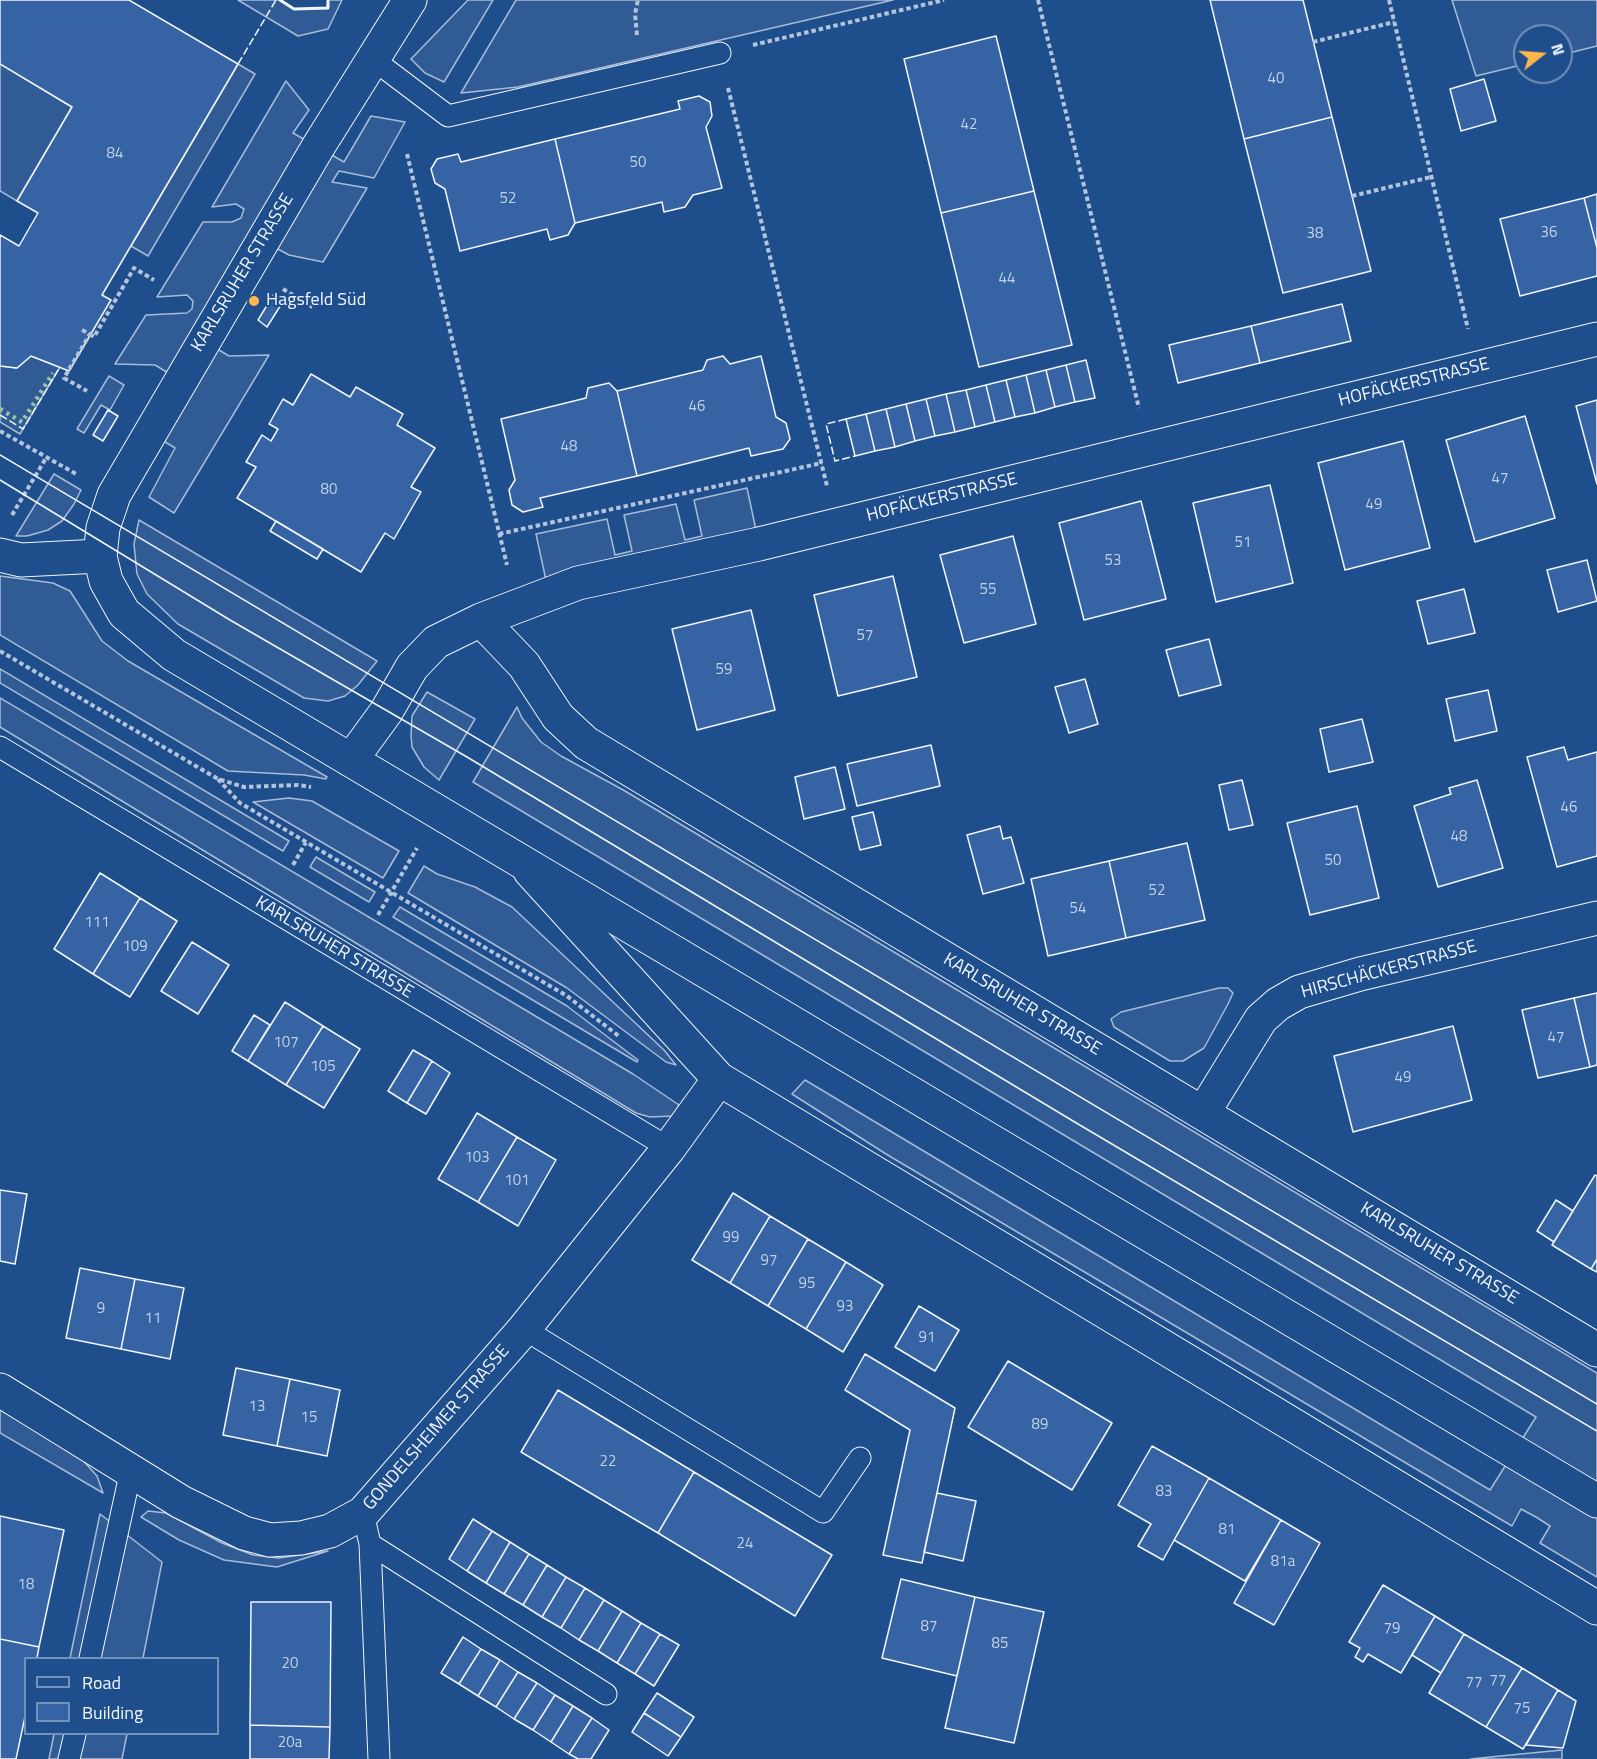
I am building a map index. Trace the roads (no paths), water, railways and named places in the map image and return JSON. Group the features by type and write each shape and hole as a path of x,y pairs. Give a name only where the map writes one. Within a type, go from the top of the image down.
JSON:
{"street":[{"name":"KARLSRUHER STRASSE","path":"410,0 346,101 140,448 105,517 100,540 100,556 106,581 124,613 174,656 518,858 968,1129 1597,1501"},
{"name":"HOFÄCKERSTRASSE","path":"351,760 386,711 412,667 428,649 449,634 578,583 759,544 1597,339"},
{"path":"3,540 21,560 100,556"},
{"name":"KARLSRUHER STRASSE","path":"482,620 524,665 558,717 586,743 1597,1350"},
{"name":"KARLSRUHER STRASSE","path":"518,858 719,1079 1597,1608"},
{"name":"HIRSCHÄCKERSTRASSE","path":"1203,1113 1261,1019 1278,1004 1299,992 1341,979 1597,918"},
{"name":"GONDELSHEIMER STRASSE","path":"0,1390 182,1502 244,1533 270,1540 301,1538 330,1531 363,1513 525,1329 669,1148 719,1079"}],"lane":[{"path":"374,60 448,116 720,53"},
{"name":"KARLSRUHER STRASSE","path":"0,747 669,1148"},
{"path":"525,1329 823,1512 860,1458"},
{"path":"90,1657 131,1470"},
{"path":"363,1513 370,1544 379,1759"},
{"path":"370,1544 606,1694"},
{"path":"69,1759 75,1735"}],"tram line":[{"path":"0,455 1597,1404"},
{"path":"0,480 230,620 467,757 1073,1121 1597,1431"}],"place":[{"name":"Hagsfeld Süd","path":"254,301"}]}
